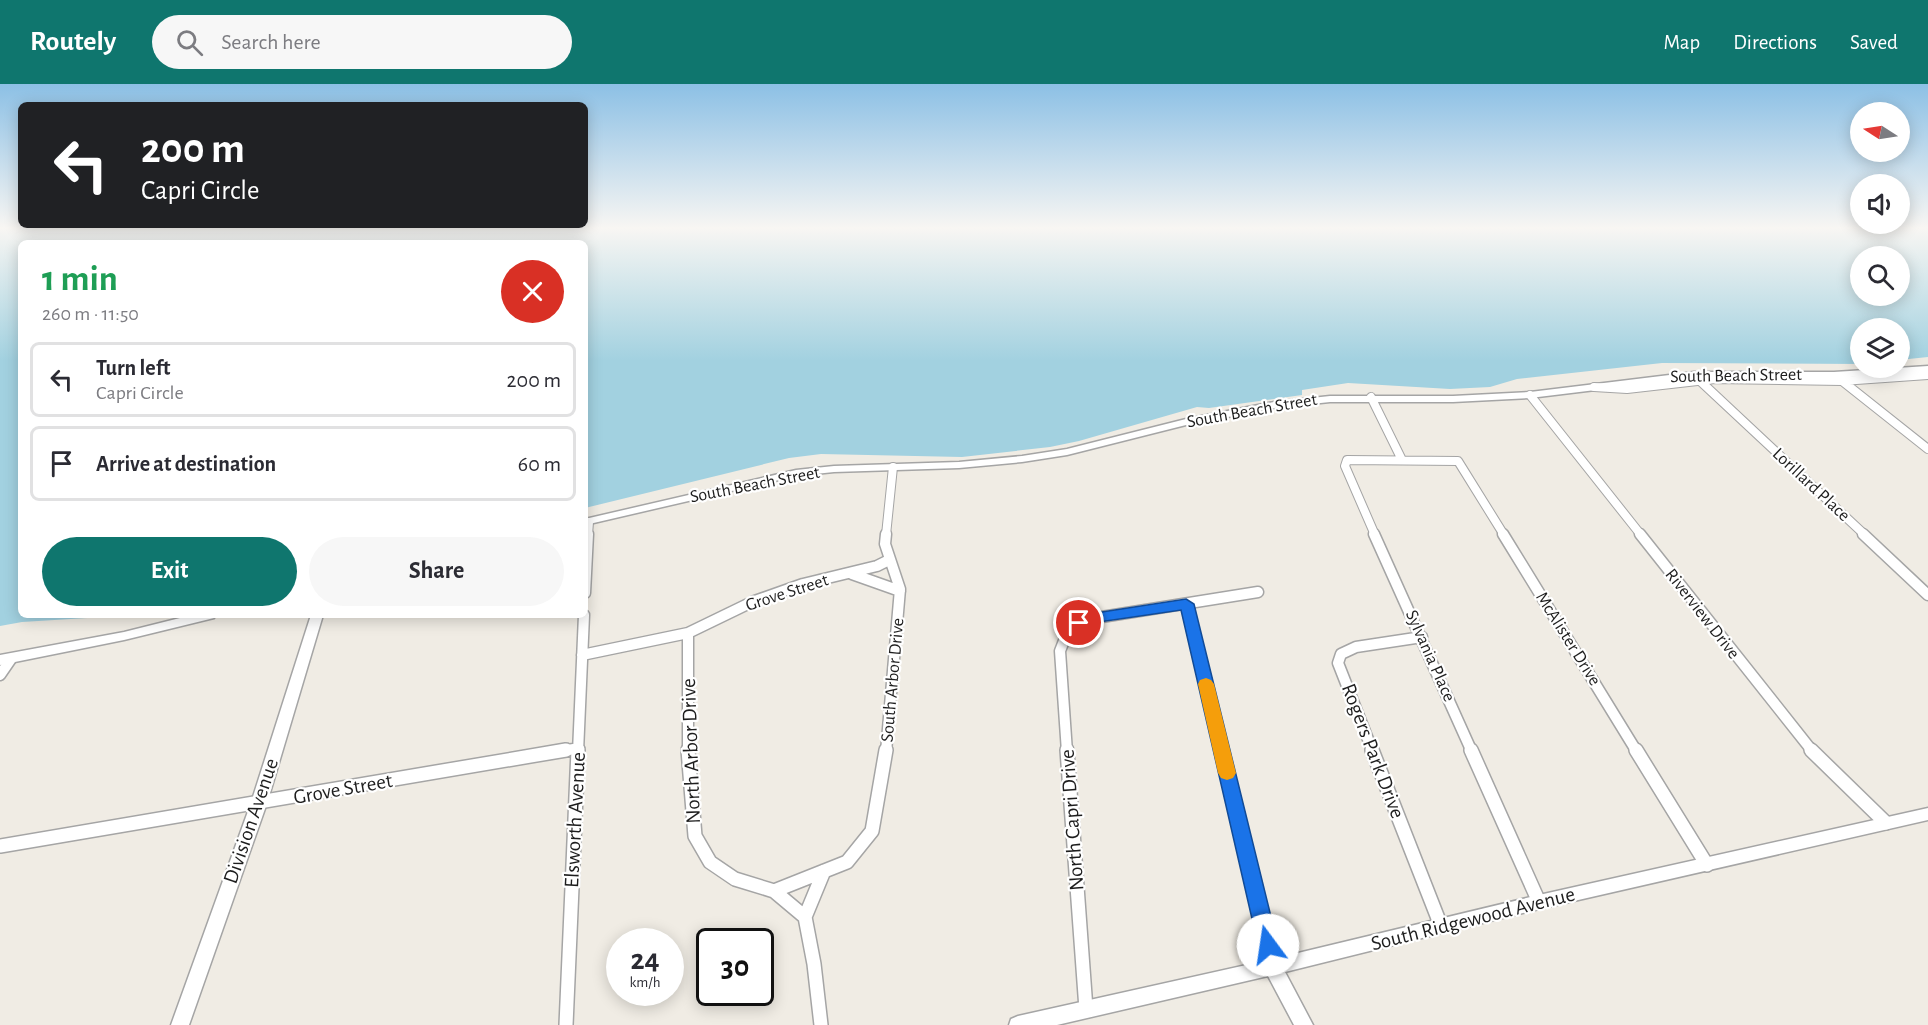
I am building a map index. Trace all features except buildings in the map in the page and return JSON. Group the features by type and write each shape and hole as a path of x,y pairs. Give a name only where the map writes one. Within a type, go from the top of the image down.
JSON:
{"street":[{"name":"South Beach Street","path":"588,522 796,473 959,465 1022,459 1066,452 1186,422 1274,405 1371,397 1454,399 1530,395 1697,378 1838,378 1928,369"},
{"path":"1838,378 1928,375"},
{"name":"Lorillard Place","path":"1697,378 1928,595"},
{"path":"1838,378 1928,449"},
{"name":"Riverview Drive","path":"1530,395 1807,746 1886,823"},
{"path":"1371,397 1402,460"},
{"name":"Sylvania Place","path":"1402,460 1352,458 1347,460 1345,466 1539,902"},
{"name":"McAlister Drive","path":"1402,460 1458,461 1707,865"},
{"name":"South Arbor Drive","path":"774,891 847,862 872,831 885,766 900,591 885,544 893,467"},
{"name":"Grove Street","path":"582,655 688,633 752,602 803,584 850,574 889,560"},
{"path":"850,574 900,591"},
{"path":"1258,592 1186,604 1274,967 1304,1025"},
{"name":"North Capri Drive","path":"1086,1009 1060,651 1067,633 1089,619 1186,604"},
{"path":"0,675 6,659 124,636 197,618"},
{"name":"Division Avenue","path":"180,1025 259,803 316,618"},
{"name":"Elsworth Avenue","path":"566,1025 584,618"},
{"name":"North Arbor Drive","path":"688,633 688,767 695,836 710,862 735,879 774,891 805,917"},
{"name":"Rogers Park Drive","path":"1422,637 1356,647 1341,654 1338,663 1441,926"},
{"name":"Grove Street","path":"0,846 579,748"},
{"name":"South Ridgewood Avenue","path":"1018,1025 1274,967 1539,902 1928,814"},
{"path":"821,1025 814,964 805,917 824,871"}],"water":[{"path":"0,273 18,273 18,618 87,618 22,622 0,626"},
{"path":"588,273 1850,273 1850,306 1910,306 1910,273 1928,273 1928,357 1910,359 1910,318 1850,318 1850,364 1662,363 1517,379 1490,387 1450,389 1348,383 1302,390 1302,395 1209,408 1197,407 1079,441 1050,447 962,457 821,454 789,458 588,507"}],"slow traffic":[{"path":"1206,684 1227,773"}],"route":[{"path":"1079,623 1089,619 1186,604 1268,945"}]}
